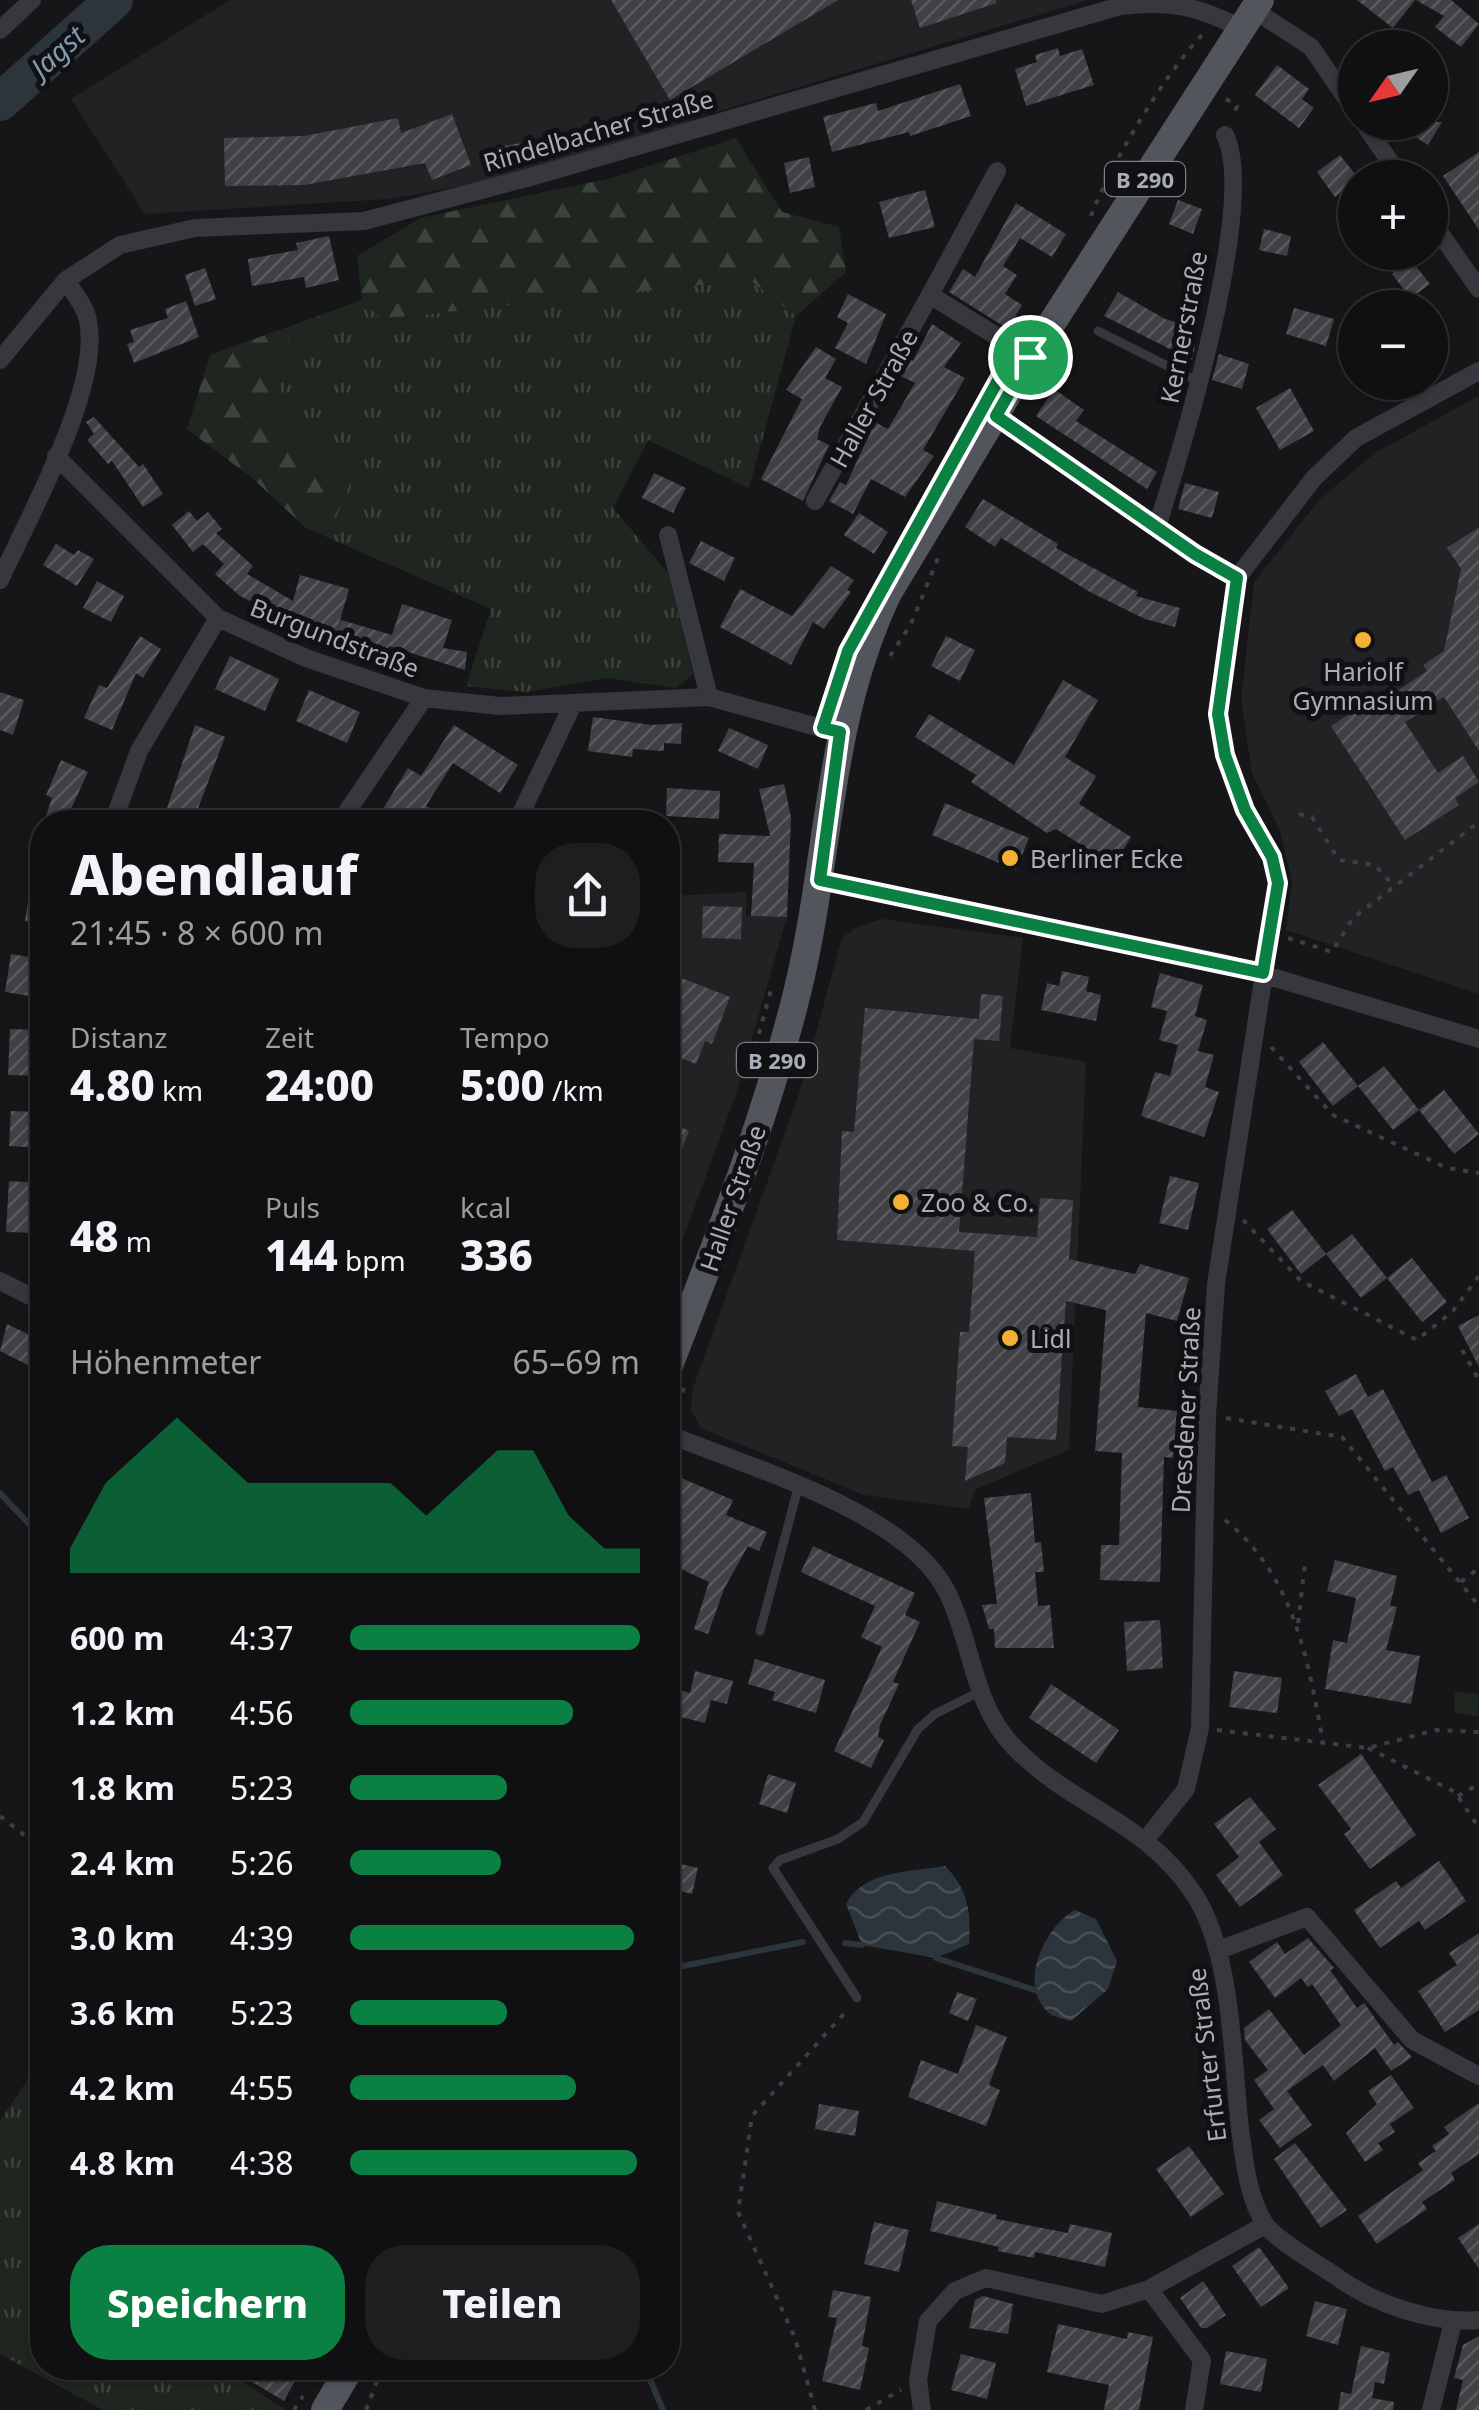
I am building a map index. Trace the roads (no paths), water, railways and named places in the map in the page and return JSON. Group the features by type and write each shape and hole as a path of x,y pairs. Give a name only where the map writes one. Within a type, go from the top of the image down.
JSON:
{"main road":[{"name":"Haller Straße","path":"680,1365 797,993 820,880 840,732 864,647 888,593 1244,14"},
{"path":"325,2410 343,2380"}],"street":[{"path":"0,30 32,0"},
{"name":"Rindelbacher Straße","path":"0,360 66,280 120,245 196,228 364,221 527,178 1120,6 1174,1 1244,14 1311,47 1338,86"},
{"name":"Kernerstraße","path":"1158,527 1202,384 1234,164 1225,135"},
{"name":"Haller Straße","path":"815,501 997,170"},
{"path":"1448,245 1479,289"},
{"path":"0,580 56,456 87,368 88,320 66,280"},
{"path":"930,295 1030,357"},
{"path":"996,416 1237,578 1314,478 1356,438 1479,371"},
{"name":"Burgundstraße","path":"56,456 218,618 306,658 424,698 500,706 709,697 840,732"},
{"path":"668,535 709,697"},
{"name":"Dresdener Straße","path":"1147,1838 1186,1789 1200,1728 1206,1416 1226,1212 1278,883 1272,857 1245,810 1225,755 1218,714 1237,578"},
{"path":"117,810 139,752 218,618"},
{"path":"348,810 424,698"},
{"path":"522,810 572,704"},
{"path":"820,880 1263,973 1479,1038"},
{"path":"0,1281 30,1296"},
{"name":"Erfurter Straße","path":"680,1439 874,1520 919,1552 950,1597 979,1692 1004,1737 1038,1772 1147,1838 1195,1895 1219,1950 1245,2167 1265,2225"},
{"path":"1219,1950 1308,1917 1412,2040 1479,2076"},
{"path":"922,2410 918,2380 928,2321 955,2291 986,2278 1102,2304 1149,2289 1265,2225 1359,2293 1452,2322 1479,2320"},
{"path":"1149,2289 1202,2360 1194,2410"},
{"path":"1431,2410 1452,2322"}],"lane":[{"path":"1098,331 1202,384"},
{"path":"760,1630 798,1488"},
{"path":"858,1998 773,1868 780,1860 838,1839 863,1822 918,1729 935,1714 979,1692"}],"water":[{"path":"945,1866 967,1902 969,1944 936,1958 862,1945 846,1904 854,1893 889,1874"},
{"path":"1075,1910 1096,1919 1117,1961 1108,1989 1071,2021 1051,2014 1039,2001 1035,1972 1054,1928"}],"waterway":[{"name":"Jagst","path":"0,102 114,0"},
{"path":"0,1493 30,1525"},
{"path":"680,1967 803,1942"},
{"path":"845,1943 862,1945"},
{"path":"936,1958 1035,1990"},
{"path":"650,2380 663,2410"}],"place":[{"name":"Hariolf Gymnasium","path":"1363,640"},
{"name":"Berliner Ecke","path":"1010,858"},
{"name":"Zoo & Co.","path":"901,1202"},
{"name":"Lidl","path":"1010,1338"}]}
